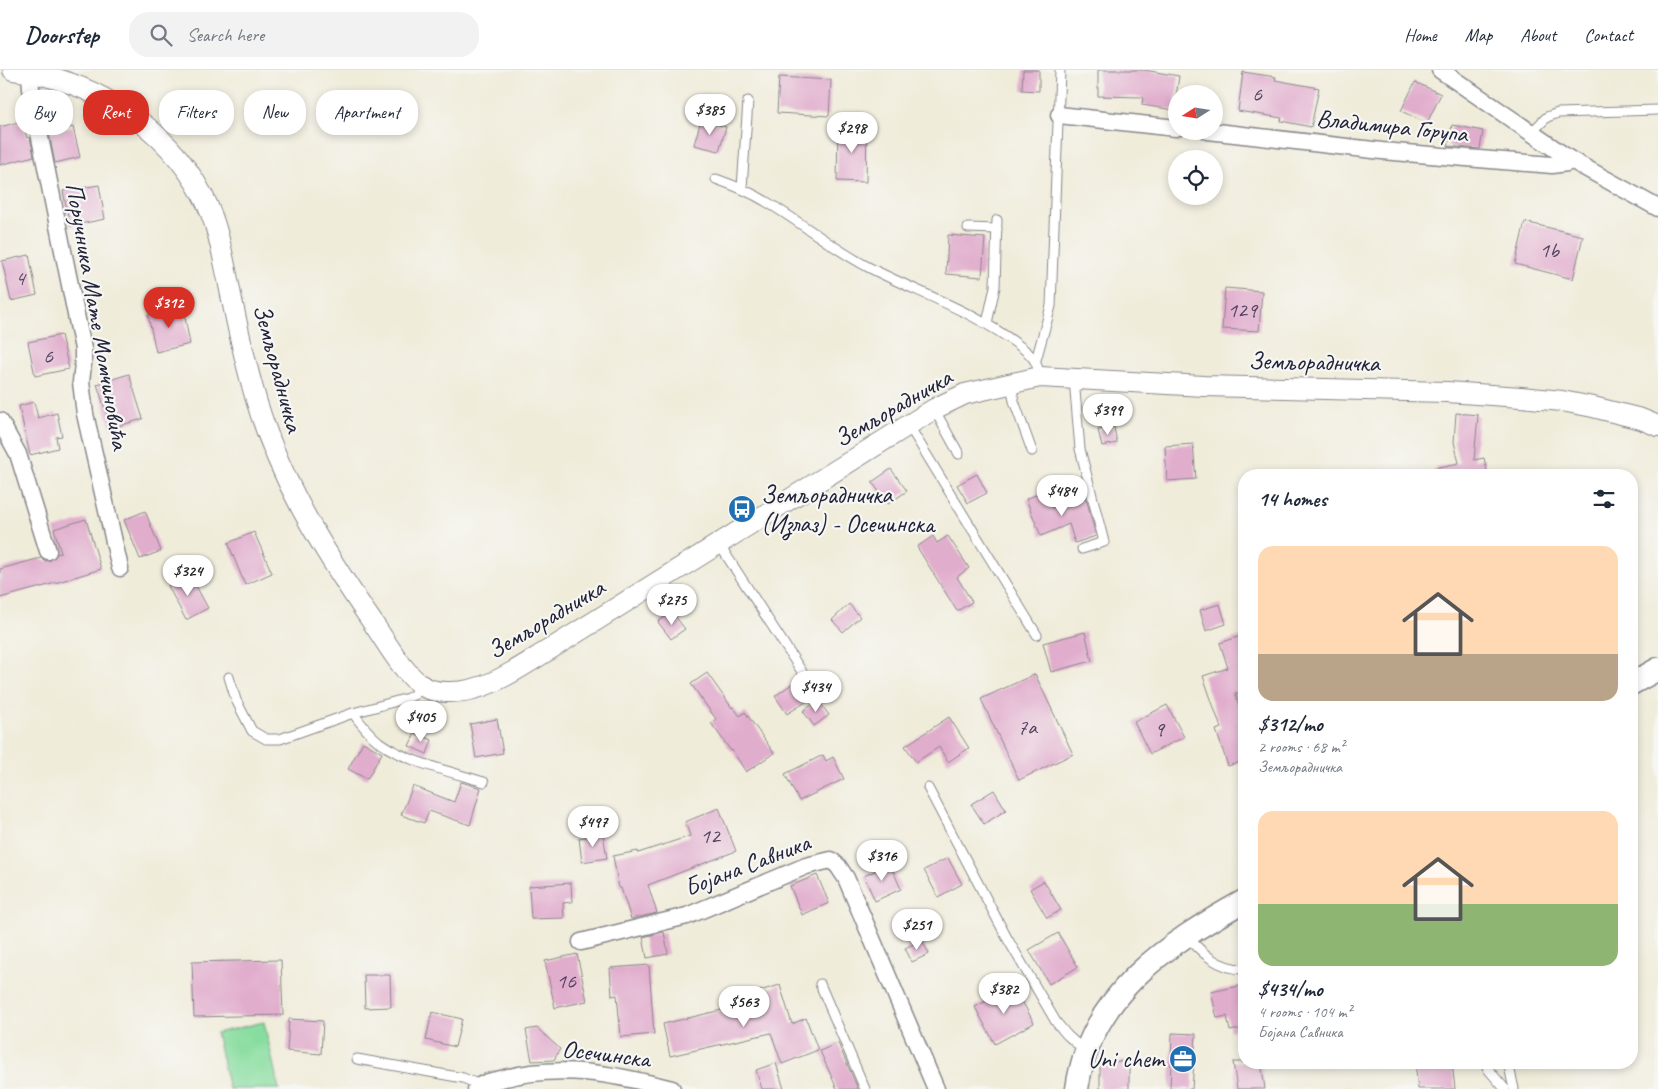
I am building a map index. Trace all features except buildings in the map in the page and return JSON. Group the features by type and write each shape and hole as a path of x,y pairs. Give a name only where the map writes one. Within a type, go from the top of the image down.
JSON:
{"main road":[{"path":"1077,1089 1086,1052 1097,1025 1118,994 1150,962 1186,935 1238,905"}],"street":[{"path":"1440,70 1571,160 1658,208"},
{"name":"Поручника Мате Момчиновића","path":"21,71 31,90 83,349 81,382 84,406 120,568"},
{"name":"Земљорадничка","path":"21,71 76,86 124,110 162,142 179,161 196,185 208,208 219,239 252,387 283,474 316,536 392,651 412,677 422,686 431,690 454,692 475,689 496,680 552,648 934,409 965,394 1011,383 1038,369 1074,379 1204,386 1448,392 1521,397 1562,401 1593,407 1623,414 1658,426"},
{"path":"1059,115 1168,127"},
{"name":"Владимира Горупа","path":"1223,133 1382,151 1552,165 1567,163 1571,160"},
{"path":"0,421 18,454 48,551"},
{"name":"Бојана Савника","path":"581,942 687,916 806,866 830,860 838,866 846,878 936,1089"},
{"name":"Осечинска","path":"478,1087 511,1076 544,1072 581,1071 626,1077 672,1089"}],"lane":[{"path":"1038,369 1052,306 1060,70"},
{"path":"742,188 748,101"},
{"path":"1531,133 1547,117 1558,113 1658,110"},
{"path":"716,179 742,188 765,201 839,251 870,268 987,323 1022,347 1038,369"},
{"path":"968,228 997,225 996,287 987,323"},
{"path":"1074,379 1080,449 1104,542 1082,549"},
{"path":"1011,383 1014,401 1032,451"},
{"path":"934,409 960,454"},
{"path":"908,426 1037,635"},
{"path":"719,544 819,698"},
{"path":"229,677 236,700 252,731 266,739 280,739 353,713 408,698 415,694 422,686"},
{"path":"353,713 365,729 391,750 484,782"},
{"path":"928,788 1007,938 1056,1022 1066,1035 1086,1052"},
{"path":"1186,935 1201,951 1214,961 1224,966 1238,968"},
{"path":"820,984 865,1089"},
{"path":"357,1059 463,1078 478,1087"},
{"path":"1488,1069 1505,1089"},
{"path":"1510,1069 1514,1089"}],"green space":[{"path":"264,1022 279,1089 229,1089 216,1033"}],"place":[{"name":"Земљорадничка (Излаз) - Осечинска","path":"742,509"},
{"name":"Uni chem","path":"1183,1059"}]}
